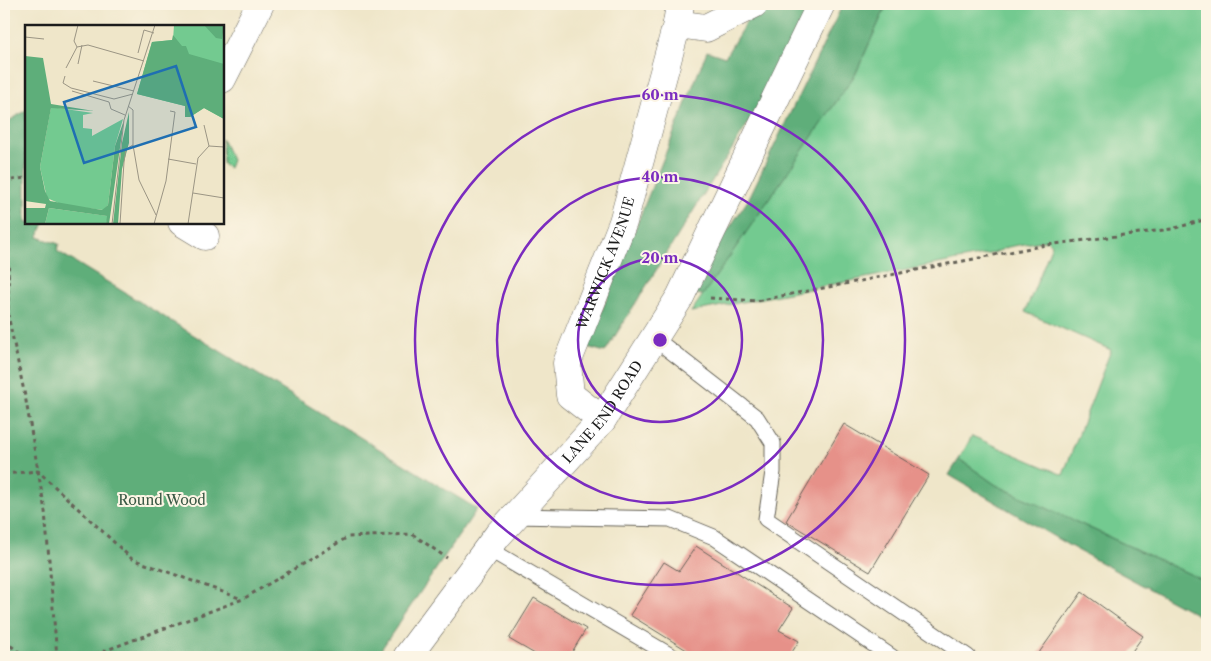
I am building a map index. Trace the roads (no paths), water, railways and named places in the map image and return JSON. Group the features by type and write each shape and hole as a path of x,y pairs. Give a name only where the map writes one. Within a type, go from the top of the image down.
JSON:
{"street":[{"path":"224,75 260,4"},
{"path":"679,14 706,28 754,4"},
{"name":"LANE END ROAD","path":"406,657 487,548 602,420 680,296 821,4"},
{"name":"WARWICK AVENUE","path":"602,420 570,395 567,362 623,222 679,14"}],"lane":[{"path":"654,338 757,418 773,443 774,472 766,519 968,657"},
{"path":"514,516 670,519 683,523 714,537 892,657"},
{"path":"487,548 673,657"}],"park label":[{"name":"Round Wood","path":"162,500"}]}
